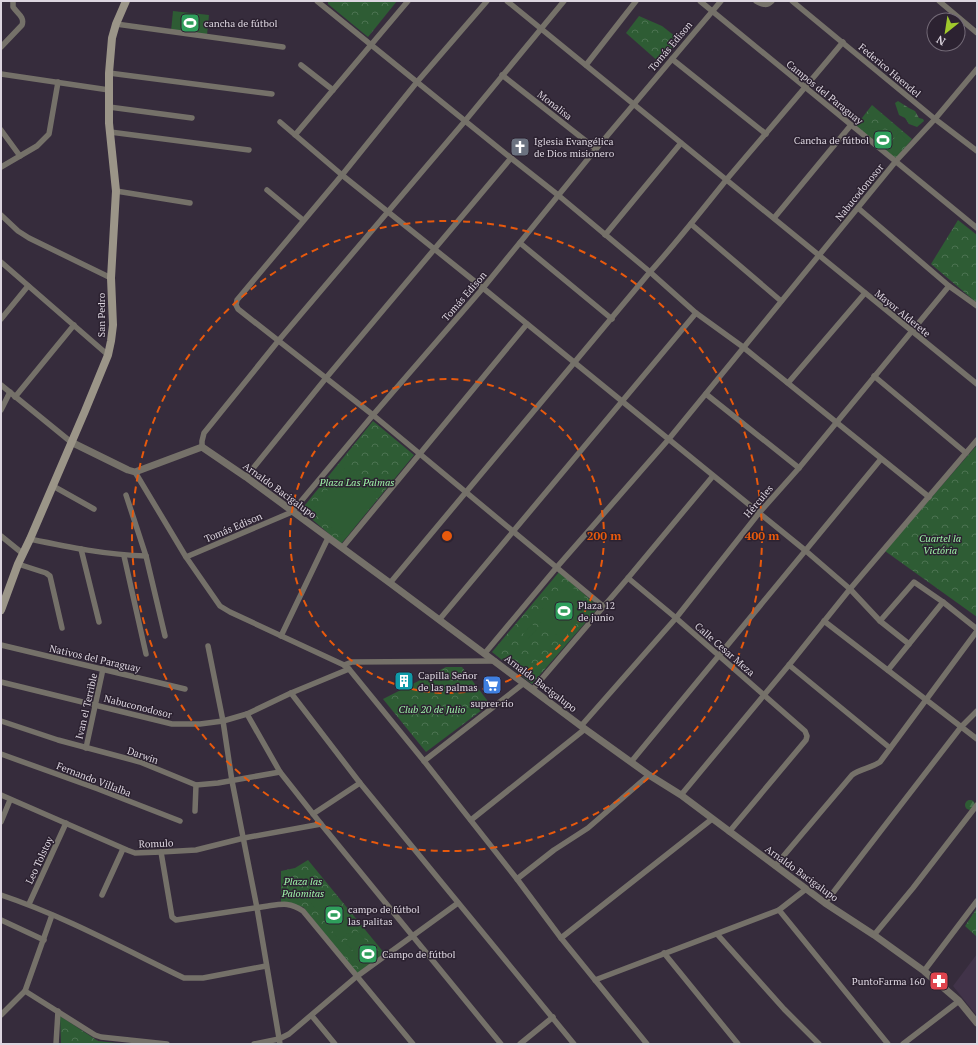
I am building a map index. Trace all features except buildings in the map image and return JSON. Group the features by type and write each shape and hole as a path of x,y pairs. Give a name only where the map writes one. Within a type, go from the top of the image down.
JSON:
{"main road":[{"name":"San Pedro","path":"1,610 4,592 30,539 53,486 108,355 111,341 113,325 111,278 116,191 110,132 109,73 112,38 116,24 126,1"}],"street":[{"path":"1,47 22,25 23,22 22,18 13,7 12,1"},
{"path":"317,1 558,195 650,272 696,313 743,347 929,497"},
{"path":"295,135 408,1"},
{"path":"487,1 417,82 342,175 303,220 237,300 236,305 373,415 603,606"},
{"name":"Mayor Alderete","path":"508,1 977,384"},
{"path":"1,385 71,442 128,470 135,472 202,447 204,433 279,340 465,121 564,1"},
{"path":"586,65 636,1"},
{"name":"Campos del Paraguay","path":"700,1 977,228"},
{"name":"Tomás Edison","path":"186,557 292,512 373,415 483,288 596,149 721,1"},
{"path":"759,3 769,4 772,1"},
{"name":"Federico Haendel","path":"792,1 977,152"},
{"path":"939,1 977,33"},
{"path":"116,24 283,47"},
{"path":"390,583 843,42"},
{"path":"672,59 766,134"},
{"path":"301,64 334,90"},
{"name":"Nabucodonosor","path":"485,653 557,567 668,440 896,161 935,119 977,69"},
{"path":"109,73 272,94"},
{"path":"1,74 109,90"},
{"name":"Monalisa","path":"502,75 596,149"},
{"path":"1,167 37,146 49,134 58,82"},
{"path":"109,107 192,118"},
{"path":"280,122 342,175 806,551 850,589 880,621 908,644"},
{"path":"774,218 851,125"},
{"path":"1,130 20,156"},
{"path":"110,132 250,150"},
{"path":"605,235 681,143"},
{"path":"246,477 326,378 511,158"},
{"path":"267,190 303,220"},
{"path":"116,191 190,203"},
{"path":"858,208 949,286 977,306"},
{"path":"1,216 18,231 29,238 111,278"},
{"path":"691,224 781,301"},
{"path":"520,243 612,319"},
{"path":"1,262 108,355"},
{"path":"1,320 28,286"},
{"name":"Hércules","path":"471,820 583,728 676,618 759,513 799,468 949,286"},
{"path":"788,383 865,293"},
{"path":"439,620 696,313"},
{"path":"342,548 527,324"},
{"path":"16,397 74,325"},
{"path":"874,376 966,453"},
{"path":"1,410 10,392"},
{"path":"706,394 799,468"},
{"path":"681,795 850,589 977,440"},
{"name":"Arnaldo Bacigalupo","path":"202,447 246,477 496,661 583,728 649,775 681,795 825,903 924,970 959,1001 977,1023"},
{"path":"631,762 881,459"},
{"path":"135,472 186,557 220,606 344,665 349,669 471,820 561,938 646,1044"},
{"path":"533,689 713,476"},
{"path":"53,486 94,509"},
{"path":"126,495 146,556 165,636"},
{"path":"1,536 22,553"},
{"path":"281,636 328,538"},
{"path":"30,539 81,550 124,556 146,556"},
{"path":"81,550 99,622"},
{"path":"124,556 146,654"},
{"path":"18,564 46,573 50,576 62,628"},
{"name":"Calle Cesar Meza","path":"628,578 805,731 807,736 806,740 729,832"},
{"path":"775,866 852,775 880,762 977,630 943,602 914,582 880,621"},
{"path":"888,670 943,602"},
{"path":"824,621 977,739"},
{"name":"Nativos del Paraguay","path":"1,645 185,689"},
{"path":"208,646 223,721 232,780 257,908 280,1042"},
{"path":"344,665 352,662 496,661"},
{"path":"789,665 890,748"},
{"name":"Ivan el Terrible","path":"86,748 103,669"},
{"name":"Nabuconodosor","path":"1,682 172,724 193,724 223,721 247,714 291,693 349,669"},
{"path":"424,761 524,683"},
{"path":"291,693 360,783 554,1017 574,1044"},
{"path":"825,903 961,727 977,711"},
{"path":"247,714 280,772 501,1044"},
{"name":"Darwin","path":"1,721 58,740 140,762 196,785 218,783 280,772"},
{"name":"Fernando Villalba","path":"1,754 98,789 180,821"},
{"path":"517,879 554,850 588,828 649,775"},
{"path":"314,814 360,783"},
{"path":"195,811 196,785"},
{"name":"Romulo","path":"1,795 135,852 196,850 244,838 321,824"},
{"path":"1,822 10,800"},
{"path":"874,935 913,888 977,805"},
{"path":"561,938 712,819"},
{"name":"Leo Tolstoy","path":"29,904 66,823"},
{"path":"102,896 123,848"},
{"path":"161,852 172,917 174,919 176,920 283,904 292,905 301,910 413,1044"},
{"path":"595,980 779,910 806,889"},
{"path":"1,895 29,904 184,978 203,978 266,966"},
{"path":"924,970 977,901"},
{"path":"254,1044 280,1042 356,977 458,903"},
{"path":"779,910 888,1044"},
{"path":"1,1015 25,991 52,915"},
{"path":"1,920 44,940"},
{"path":"717,934 784,1009 819,1044"},
{"path":"664,953 738,1044"},
{"path":"25,991 95,1035 101,1037 167,1044"},
{"path":"903,1044 959,1001"},
{"path":"56,1044 58,1012"},
{"path":"312,1016 334,1044"},
{"path":"520,1044 554,1017"}],"shaded area":[{"path":"977,954 977,1016 953,986"}],"green space":[{"path":"328,1 397,1 368,37 328,4"},
{"name":"cancha de fútbol","path":"173,11 209,15 207,35 171,31"},
{"path":"639,16 662,26 680,40 660,63 626,33"},
{"path":"898,101 915,111 919,118 923,119 924,121 917,127 909,124 905,118 899,115 895,103"},
{"path":"872,105 912,139 896,159 855,127"},
{"name":"Cancha de fútbol","path":"858,127 898,131 885,148"},
{"path":"899,133 908,141 896,156 886,148"},
{"path":"958,220 977,235 977,303 931,264"},
{"name":"Plaza Las Palmas","path":"373,421 414,455 341,544 301,510"},
{"name":"Cuartel la Victória","path":"977,445 977,617 885,551"},
{"path":"345,468 379,495 346,538 311,511"},
{"name":"Plaza 12 de junio","path":"559,572 599,607 532,684 492,652"},
{"name":"Plaza 12 de junio","path":"566,582 593,605 562,640 535,617"},
{"path":"532,624 537,629 528,639 523,634"},
{"name":"Club 20 de Julio","path":"446,667 462,667 490,704 426,752 383,699"},
{"path":"970,800 975,805 970,810 965,805"},
{"name":"Plaza las Palomitas","path":"308,860 385,954 357,974 303,907 281,903 281,871 295,868"},
{"name":"campo de fútbol las palitas","path":"328,890 356,927 339,940 311,903"},
{"path":"977,908 977,937 965,926"},
{"path":"357,931 368,943 356,954 345,942"},
{"name":"Campo de fútbol","path":"371,944 379,953 364,965 356,956"},
{"path":"60,1016 98,1041 126,1044 61,1043"}],"place":[{"name":"cancha de fútbol","path":"190,23"},
{"name":"Cancha de fútbol","path":"883,140"},
{"name":"Iglesia Evangélica de Dios misionero","path":"520,147"},
{"name":"Plaza 12 de junio","path":"564,611"},
{"name":"Capilla Señor de las palmas","path":"404,681"},
{"name":"suprer rio","path":"492,685"},
{"name":"campo de fútbol las palitas","path":"334,915"},
{"name":"Campo de fútbol","path":"368,954"},
{"name":"PuntoFarma 160","path":"939,981"}]}
